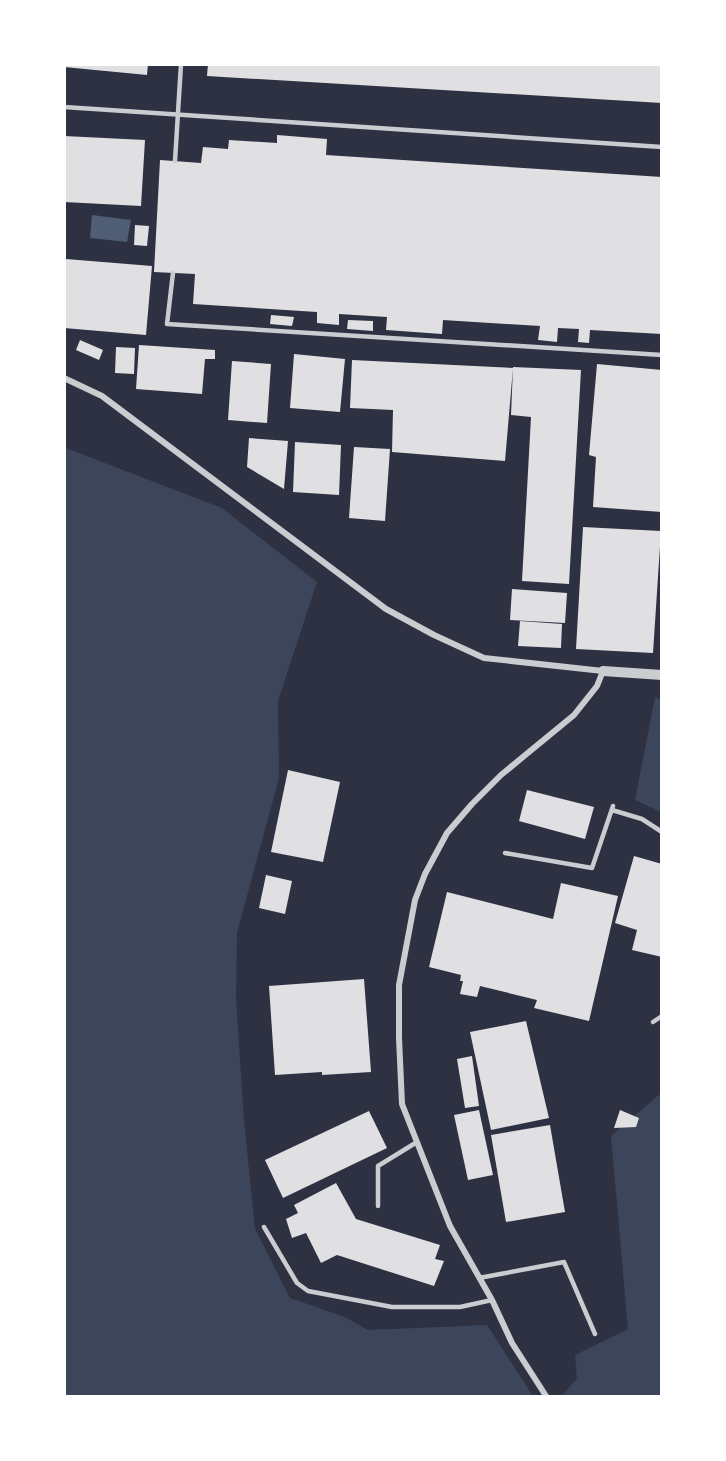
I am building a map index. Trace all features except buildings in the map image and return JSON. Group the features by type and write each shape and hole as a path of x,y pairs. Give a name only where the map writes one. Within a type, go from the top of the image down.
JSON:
{"street":[{"path":"64,378 102,396 386,609 434,635 484,658 662,675"},
{"path":"546,1396 512,1343 492,1300 450,1226 402,1104 399,985 415,900 425,874 447,833 501,775 574,715 597,686 603,671"}],"lane":[{"path":"175,161 181,64"},
{"path":"64,107 662,147"},
{"path":"173,273 167,324 662,356"},
{"path":"505,853 592,868 612,808 642,819 662,832"},
{"path":"653,1022 662,1016"},
{"path":"378,1206 378,1166 417,1142"},
{"path":"264,1227 297,1283 308,1291 392,1307 460,1307 492,1300"},
{"path":"479,1278 564,1262 594,1334"}],"shaded area":[{"path":"92,215 131,220 127,242 90,238"},
{"path":"66,448 222,508 317,582 278,701 279,778 237,933 236,998 244,1121 255,1229 290,1298 345,1317 368,1330 487,1325 533,1396 65,1396"},
{"path":"655,697 661,700 661,812 635,800"},
{"path":"661,1093 661,1396 562,1396 577,1378 575,1355 628,1329 611,1136"}]}
